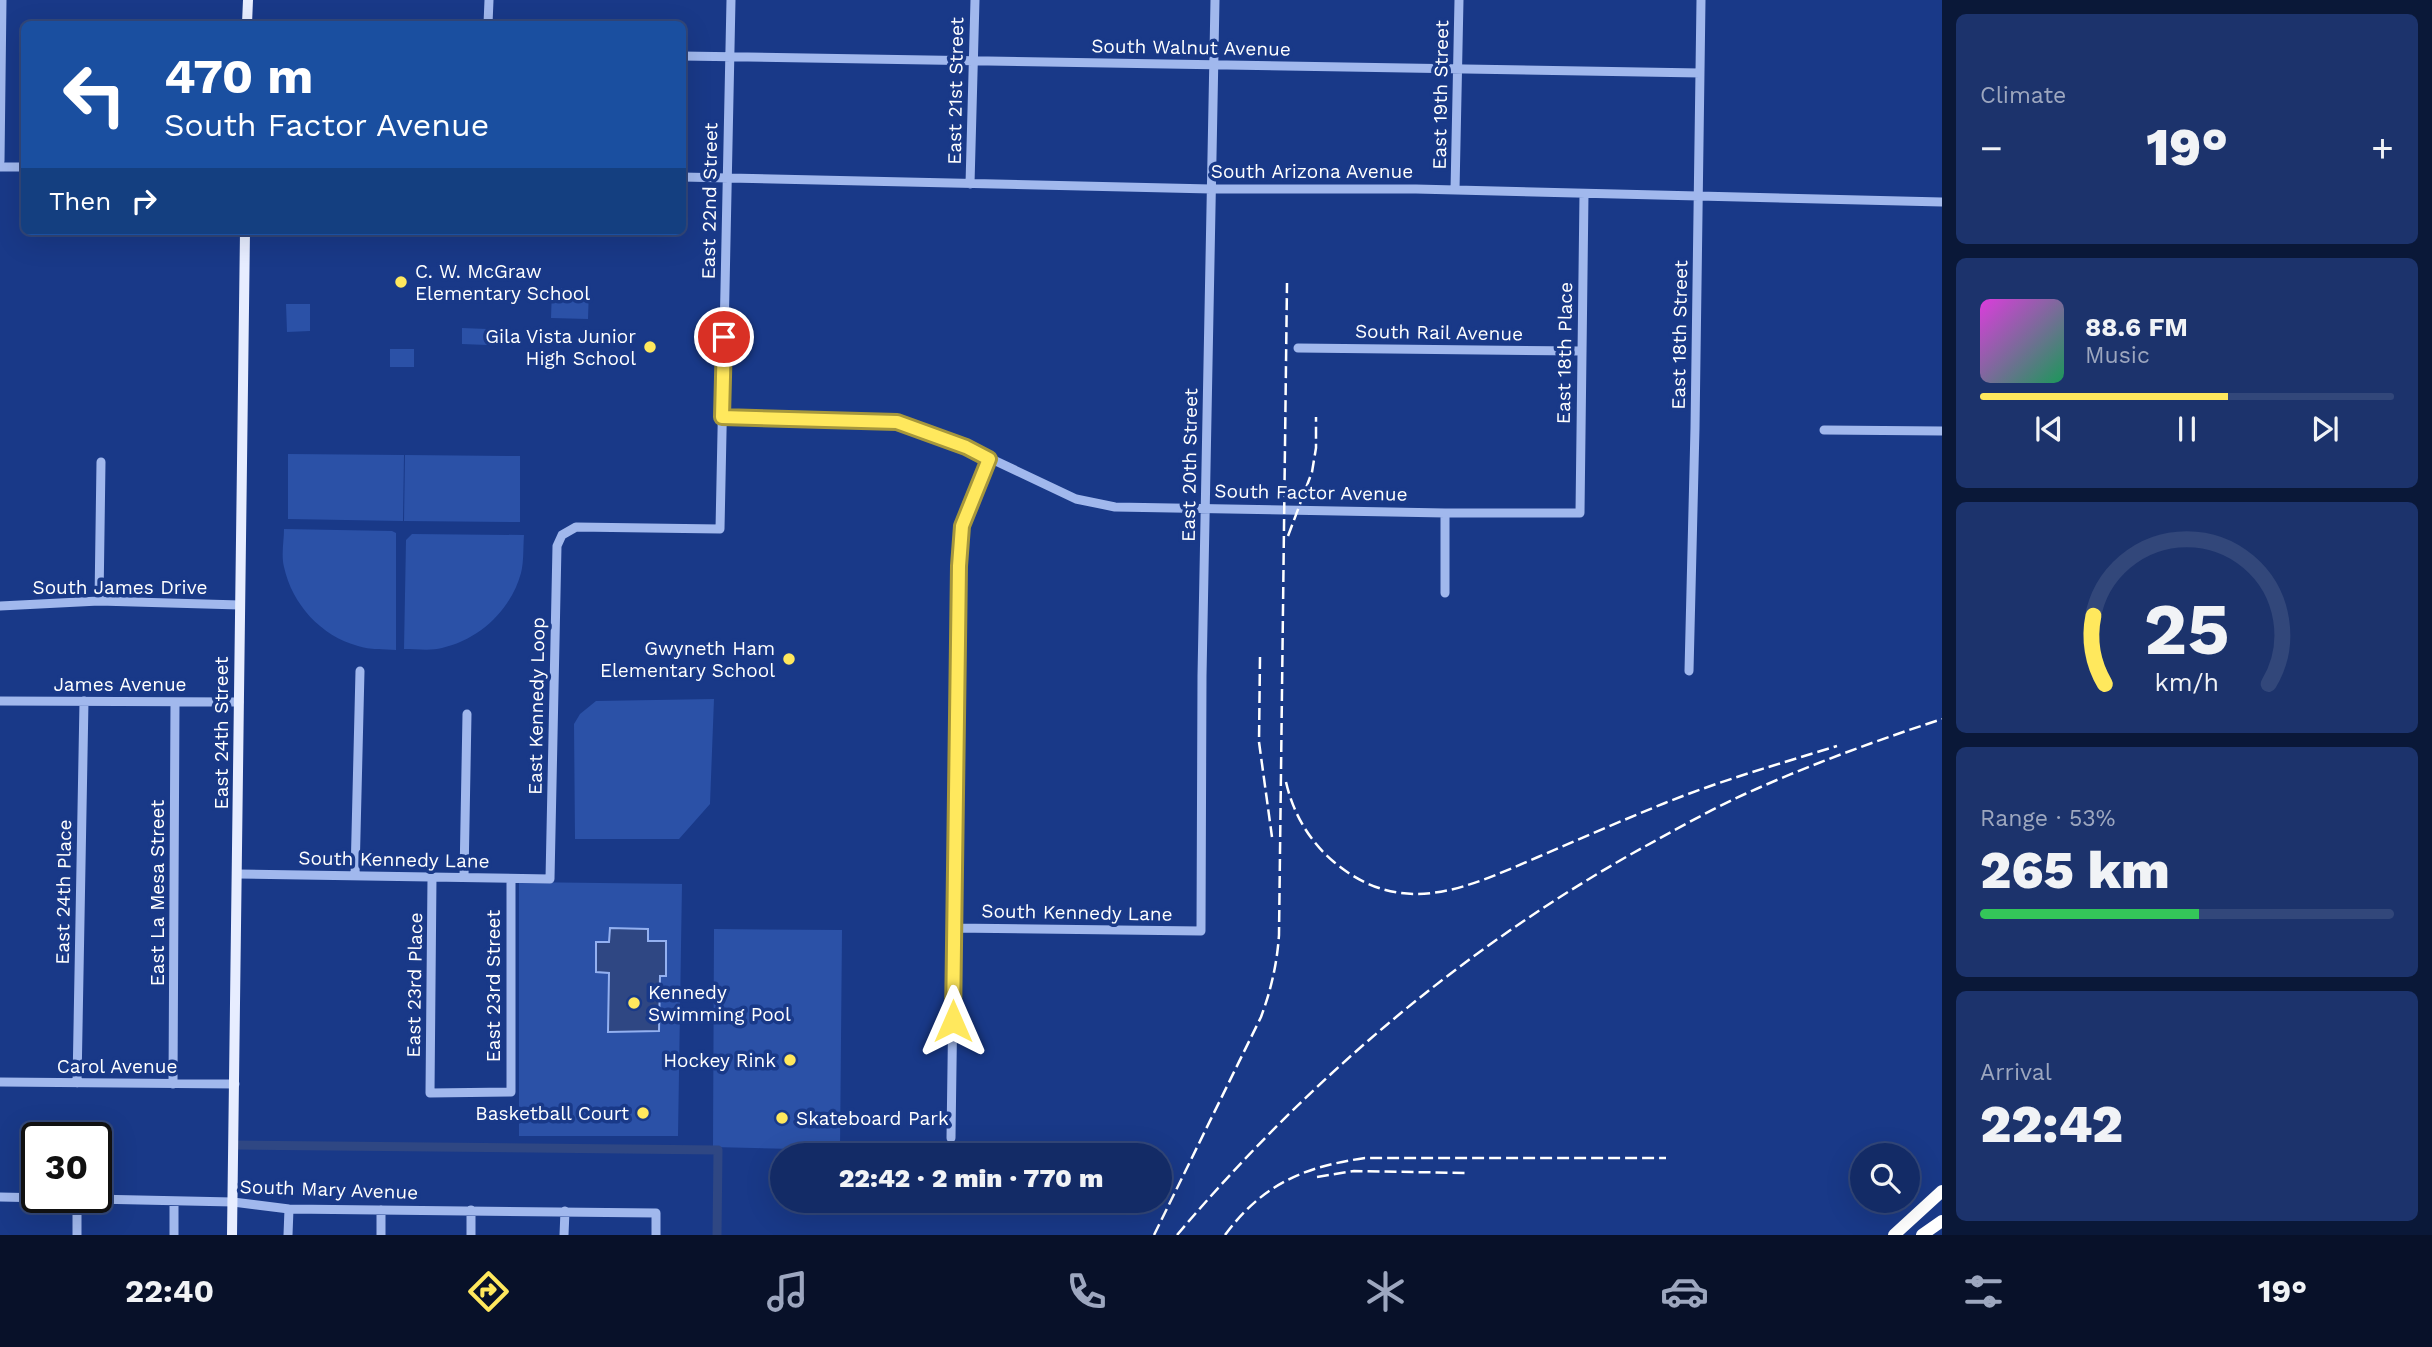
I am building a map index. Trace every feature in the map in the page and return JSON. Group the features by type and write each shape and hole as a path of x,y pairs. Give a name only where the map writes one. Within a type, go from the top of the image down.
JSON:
{"highway":[{"path":"1894,1235 1942,1191"},
{"path":"1922,1235 1942,1222"}],"main road":[{"path":"247,21 248,0"},
{"name":"East 24th Street","path":"232,1235 245,235"}],"street":[{"path":"0,161 2,0"},
{"path":"488,21 489,0"},
{"name":"East 22nd Street","path":"562,535 576,527 720,529 731,0"},
{"name":"East 21st Street","path":"970,184 975,0"},
{"name":"East 20th Street","path":"1201,931 1202,676 1215,0"},
{"name":"East 19th Street","path":"1455,190 1459,0"},
{"name":"East 18th Street","path":"1689,671 1701,0"},
{"name":"South Walnut Avenue","path":"686,56 1700,73"},
{"path":"0,167 21,167"},
{"name":"South Arizona Avenue","path":"686,177 1211,189 1455,190 1942,202"},
{"name":"East 18th Place","path":"1580,513 1584,194"},
{"name":"South Rail Avenue","path":"1298,348 1581,351"},
{"name":"South Factor Avenue","path":"722,417 897,422 966,447 1076,499 1115,507 1580,513"},
{"path":"1824,430 1942,431"},
{"path":"951,1138 960,545 962,526 989,459"},
{"path":"99,601 102,463"},
{"path":"1445,593 1446,513"},
{"name":"East Kennedy Loop","path":"550,879 557,545 562,535"},
{"name":"South James Drive","path":"0,606 99,601 240,605"},
{"path":"355,875 360,671"},
{"name":"James Avenue","path":"0,701 239,702"},
{"name":"East 24th Place","path":"77,1083 83,701"},
{"name":"East La Mesa Street","path":"173,1084 175,702"},
{"path":"464,877 467,714"},
{"name":"South Kennedy Lane","path":"237,874 550,879"},
{"name":"East 23rd Place","path":"432,877 430,1093 511,1092"},
{"name":"East 23rd Street","path":"511,879 511,1092"},
{"name":"South Kennedy Lane","path":"953,928 1201,931"},
{"name":"Carol Avenue","path":"0,1082 234,1084"},
{"name":"South Mary Avenue","path":"0,1197 21,1197"},
{"name":"South Mary Avenue","path":"112,1199 233,1202 289,1209 656,1213 656,1235"},
{"path":"174,1201 174,1235"},
{"path":"288,1235 289,1209"},
{"path":"381,1210 381,1235"},
{"path":"471,1210 471,1235"},
{"path":"564,1235 565,1211"},
{"path":"77,1213 77,1235"}],"shaded area":[{"path":"552,288 589,289 588,319 551,318"},
{"path":"286,304 310,304 310,331 287,332"},
{"path":"462,328 487,329 487,345 462,344"},
{"path":"390,349 414,349 414,367 390,367"},
{"path":"288,454 404,455 403,521 288,519"},
{"path":"405,455 520,456 520,522 404,521"},
{"path":"284,529 396,533 396,650 358,646 332,635 310,617 288,581 283,558"},
{"path":"412,534 524,535 521,573 516,587 501,611 481,631 456,644 438,649 404,649 406,540"},
{"path":"714,699 710,804 679,839 575,839 574,724 580,714 596,701"},
{"path":"519,882 682,884 678,1136 519,1136"},
{"name":"Kennedy Swimming Pool","path":"610,928 648,929 648,941 666,941 666,976 660,976 659,1031 608,1032 609,973 596,972 596,942 609,942"},
{"path":"714,929 842,930 840,1143 770,1143 770,1148 713,1147"}],"waterway":[{"path":"234,1145 718,1150 717,1235"}],"railway":[{"path":"1154,1235 1261,1017 1277,956 1287,283"},
{"path":"1288,536 1312,472 1316,448 1316,417"},
{"path":"1260,657 1259,742 1272,837"},
{"path":"1177,1235 1280,1123 1335,1070 1392,1020 1512,929 1642,848 1732,800 1818,763 1942,719"},
{"path":"1286,782 1303,826 1334,862 1360,880 1385,890 1410,894 1436,892 1486,879 1686,795 1837,746"},
{"path":"1225,1235 1254,1203 1286,1181 1322,1167 1365,1158 1666,1158"},
{"path":"1317,1177 1354,1171 1467,1173"}],"place":[{"name":"C. W. McGraw Elementary School","path":"401,282"},
{"name":"Gila Vista Junior High School","path":"650,347"},
{"name":"Gwyneth Ham Elementary School","path":"789,659"},
{"name":"Kennedy Swimming Pool","path":"634,1003"},
{"name":"Hockey Rink","path":"790,1060"},
{"name":"Basketball Court","path":"643,1113"},
{"name":"Skateboard Park","path":"782,1118"}],"route":[{"path":"724,337 722,417 897,422 966,447 989,459 962,526 959,566 953,1021"}]}
